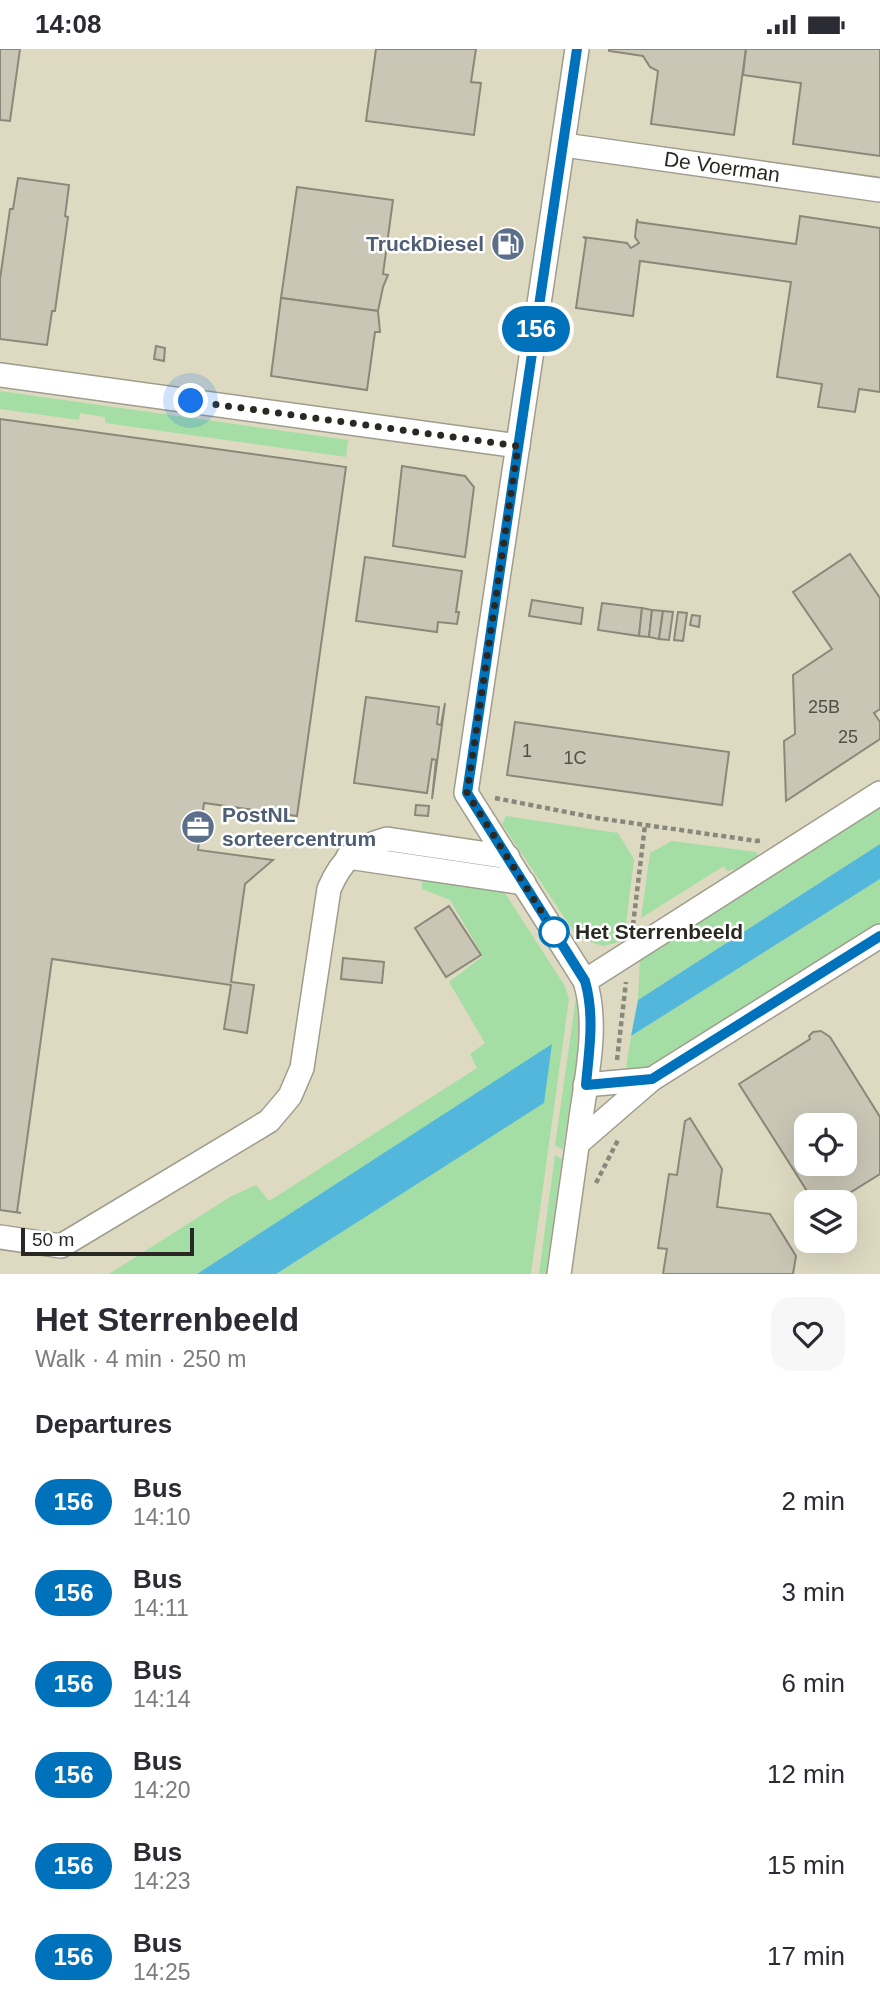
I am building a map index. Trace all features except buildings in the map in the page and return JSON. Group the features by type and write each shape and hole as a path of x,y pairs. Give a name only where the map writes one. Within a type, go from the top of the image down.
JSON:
{"street":[{"path":"559,1274 586,1085 592,1019 590,997 585,981 467,793 577,49"},
{"name":"De Voerman","path":"564,145 880,190"},
{"path":"0,375 518,446"},
{"path":"585,981 880,793"},
{"path":"0,1237 61,1246 270,1121 290,1096 302,1068 329,889 336,872 348,857 369,844 387,838 508,857"},
{"path":"348,857 524,883"},
{"path":"578,1143 652,1079 880,936"},
{"path":"586,1085 652,1079"}],"path":[{"path":"467,793 658,827 757,841 772,838"},
{"path":"594,1195 596,1184 620,1136"}],"shaded area":[{"path":"0,49 880,49 880,1274 0,1274"}],"green space":[{"path":"0,391 348,440 346,457 105,423 105,417 80,413 79,420 0,409"},
{"path":"880,801 880,844 638,1000 640,953"},
{"path":"506,816 618,833 634,859 624,941 603,946 578,938 502,824"},
{"path":"672,841 757,852 758,860 753,865 727,871 724,866 641,918 650,853"},
{"path":"422,877 503,890 565,986 569,999 531,1274 276,1274 543,1103 552,1045 197,1274 109,1274 230,1197 256,1185 269,1201 477,1068 470,1054 485,1043 449,982 483,956 450,900 422,889"},
{"path":"880,879 880,923 648,1068 638,1070 626,1067 631,1036"},
{"path":"576,997 577,1054 563,1149 555,1146"},
{"path":"555,1155 562,1159 546,1274 539,1274"}],"water":[{"path":"880,844 880,879 631,1036 638,1000"},
{"path":"552,1044 544,1103 276,1274 197,1274"}],"bus line":[{"name":"156","path":"577,49 467,793 585,981 592,1019 586,1085 652,1079 880,936"}],"place":[{"name":"TruckDiesel","path":"508,244"},
{"name":"PostNL sorteercentrum","path":"198,827"},
{"name":"Het Sterrenbeeld","path":"554,932"}],"route":[{"path":"191,401 518,446 467,793 558,938 554,932"}]}
